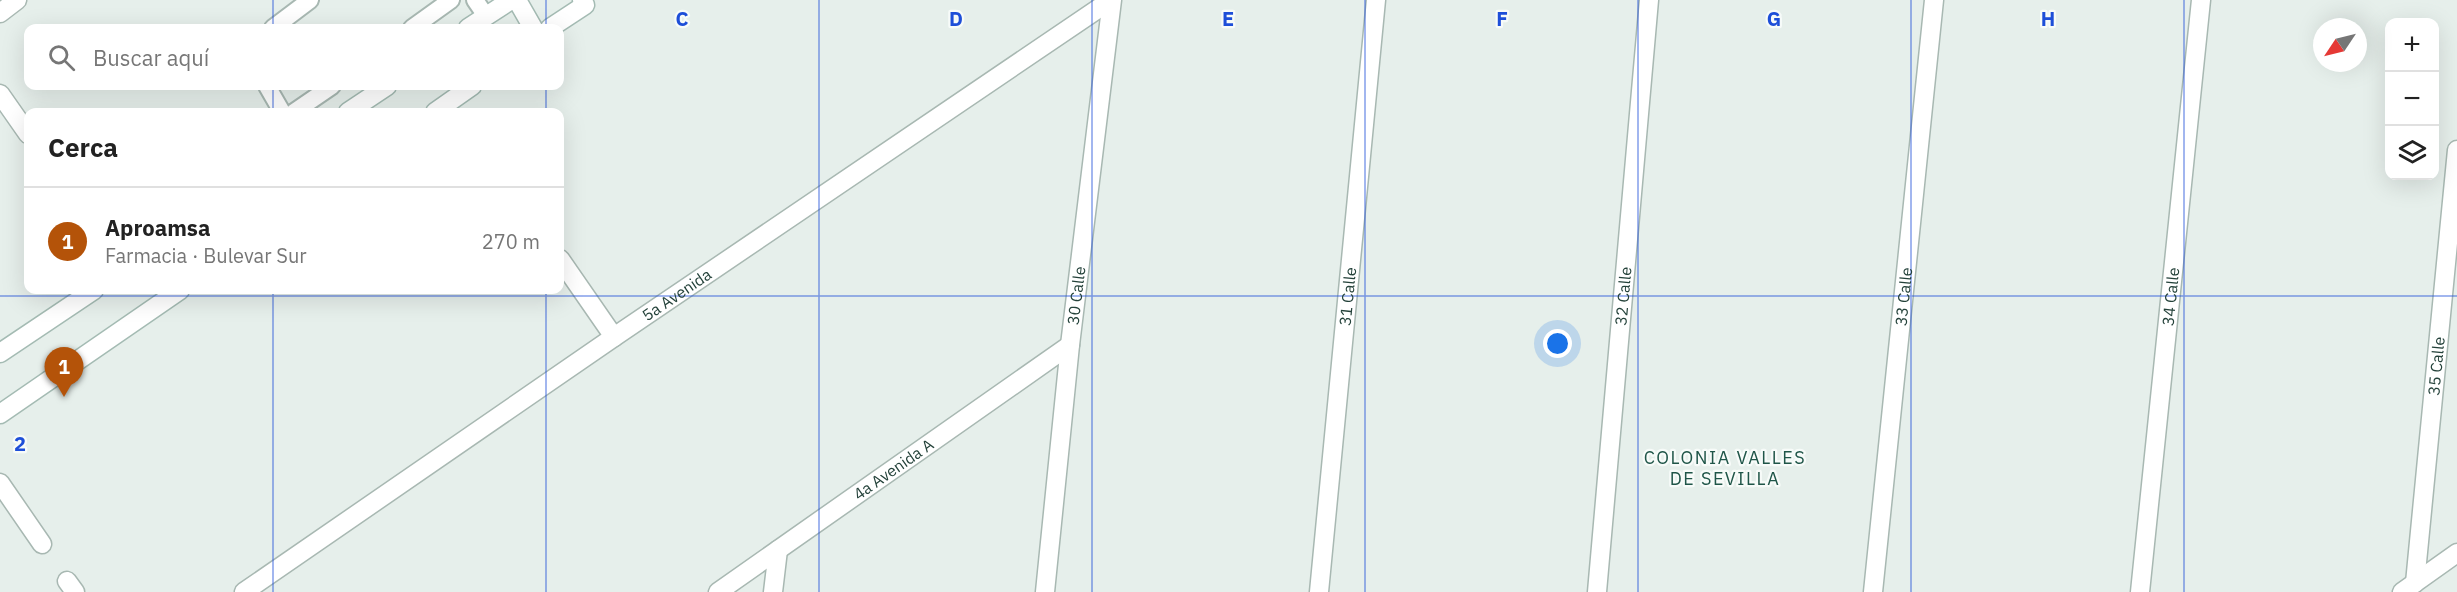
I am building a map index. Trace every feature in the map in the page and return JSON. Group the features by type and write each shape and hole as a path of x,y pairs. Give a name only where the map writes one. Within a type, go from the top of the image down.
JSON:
{"street":[{"path":"0,13 17,0"},
{"path":"474,24 511,0"},
{"path":"517,0 531,24"},
{"name":"5a Avenida","path":"244,592 614,337 1112,0"},
{"name":"30 Calle","path":"1045,592 1070,345 1112,0"},
{"name":"31 Calle","path":"1320,592 1376,0"},
{"name":"32 Calle","path":"1597,592 1649,0"},
{"name":"33 Calle","path":"1873,592 1934,0"},
{"name":"34 Calle","path":"2140,592 2200,0"},
{"path":"556,24 587,2"},
{"path":"354,108 381,90"},
{"path":"455,107 469,90"},
{"path":"0,94 24,128"},
{"name":"35 Calle","path":"2409,587 2457,150"},
{"path":"564,265 614,337"},
{"path":"0,353 88,294"},
{"path":"0,414 174,294"},
{"name":"4a Avenida A","path":"718,592 1070,345"},
{"path":"0,483 42,544"},
{"path":"773,592 778,550"},
{"path":"2409,587 2457,553"}],"lane":[{"path":"278,24 310,0"},
{"path":"417,24 451,0"},
{"path":"475,0 486,16"},
{"path":"269,90 280,108"},
{"path":"300,108 326,90"}],"place":[{"name":"Aproamsa","path":"64,397"}],"district":[{"name":"COLONIA VALLES DE SEVILLA","path":"1725,468"}]}
